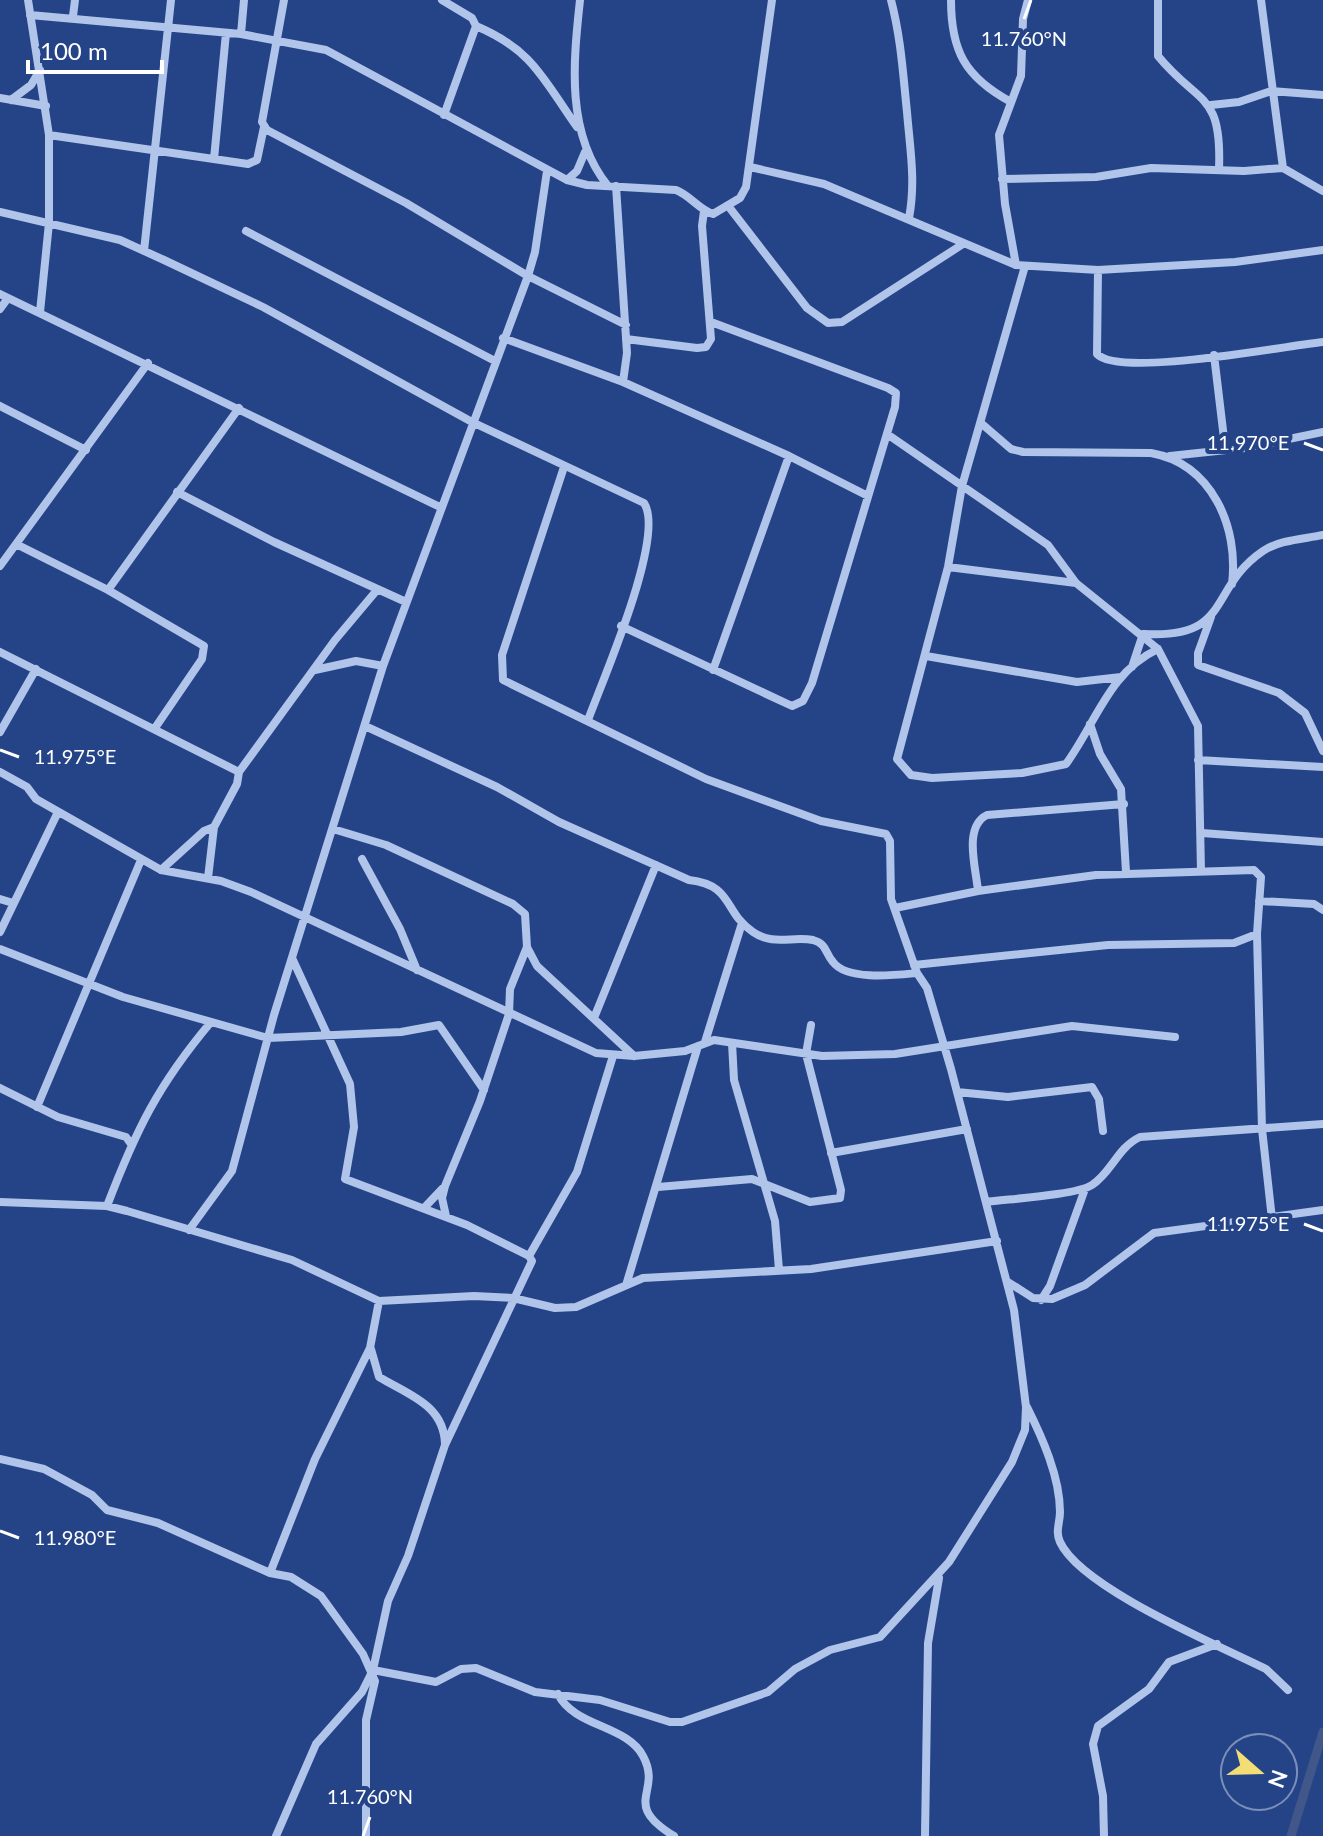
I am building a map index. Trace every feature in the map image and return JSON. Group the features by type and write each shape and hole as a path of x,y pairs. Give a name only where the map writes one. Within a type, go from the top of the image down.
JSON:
{"street":[{"path":"28,0 49,135 49,223 40,312"},
{"path":"73,16 75,0"},
{"path":"144,251 171,0"},
{"path":"241,34 244,0"},
{"path":"49,135 255,163 264,127 275,39 284,0"},
{"path":"442,0 472,18 476,26 506,39 525,53 578,128"},
{"path":"580,0 578,128 585,152 612,186 626,325 623,382"},
{"path":"626,339 706,347 711,339 702,226 708,213 729,207 746,187 772,0"},
{"path":"891,0 905,65 906,109 914,154 909,218"},
{"path":"951,0 950,30 961,58 975,78 1011,102"},
{"path":"1028,0 1023,19 1021,76 999,135 1002,179 1021,266 982,424 962,486 948,567 897,759 911,775 932,778 1022,773 1066,764 1121,677 1158,649"},
{"path":"1158,0 1158,56 1211,105 1218,125 1219,169"},
{"path":"1261,0 1283,168"},
{"path":"30,15 73,16 241,34 326,50 567,180 676,190 690,195 708,213"},
{"path":"444,115 476,26"},
{"path":"214,159 226,33"},
{"path":"10,100 31,85 40,68"},
{"path":"1211,105 1239,102 1271,91 1323,95"},
{"path":"0,98 46,106"},
{"path":"264,127 406,203 528,276 626,325"},
{"path":"567,180 577,171 585,152"},
{"path":"750,167 824,184 1021,266 1098,270 1235,262 1322,249"},
{"path":"1002,179 1096,177 1151,168 1244,171 1283,168 1323,191"},
{"path":"189,1230 232,1171 268,1038 305,920 314,879 333,829 383,666 528,276 547,171"},
{"path":"729,207 807,308 828,323 842,322 963,244"},
{"path":"0,212 120,240 263,307 472,422 644,503 650,512 645,561 588,720"},
{"path":"246,231 495,361"},
{"path":"1098,270 1097,354 1103,360 1155,364 1323,342"},
{"path":"0,309 4,296 40,312 440,507"},
{"path":"621,626 792,706 803,701 812,683 887,434 896,393 711,322"},
{"path":"503,338 623,382 789,456 868,496"},
{"path":"1214,355 1225,447"},
{"path":"0,566 148,363"},
{"path":"0,406 86,450"},
{"path":"108,590 239,408"},
{"path":"982,424 1011,449 1023,452 1130,451 1169,456 1225,447 1245,448 1323,432"},
{"path":"887,434 1048,545 1076,583 1158,649 1198,726 1201,871"},
{"path":"713,670 789,456"},
{"path":"1169,456 1194,470 1216,498 1227,521 1235,562 1232,584"},
{"path":"373,1670 436,1682 461,1669 476,1668 507,1678 521,1688 600,1700 670,1722 691,1719 768,1692 795,1669 830,1650 880,1637 940,1574 1012,1462 1025,1430 1026,1407 1007,1281 927,988 916,969 895,908 886,834 821,821 706,779 503,680 500,669 564,467"},
{"path":"177,492 406,602"},
{"path":"1323,535 1271,546 1248,564 1212,613 1198,653 1198,665 1279,693 1305,713 1323,751"},
{"path":"16,544 108,590 204,646 202,659 155,728"},
{"path":"948,567 1076,583"},
{"path":"208,878 214,827 237,784 239,772 377,590"},
{"path":"1143,634 1185,634 1212,613"},
{"path":"1131,667 1143,634"},
{"path":"0,652 239,772"},
{"path":"926,656 1077,682 1121,677"},
{"path":"314,670 356,661 383,666"},
{"path":"0,732 36,669"},
{"path":"1090,724 1100,754 1121,789 1126,872"},
{"path":"365,726 497,787 559,822 689,880 712,884 734,906 742,923 756,935 778,942 817,941 826,947 832,962 843,970 878,976 1108,945 1234,943 1257,934"},
{"path":"1198,760 1323,767"},
{"path":"0,772 27,787 36,799 94,829 106,841 161,870 208,878 251,892 305,920 596,1053 634,1056 685,1051 702,1044 732,1043 806,1054 895,1054 1072,1026 1175,1037"},
{"path":"978,891 973,830 977,820 987,815 1124,804"},
{"path":"0,932 58,812"},
{"path":"161,870 204,831 214,827"},
{"path":"333,829 386,845 513,904 525,914 527,947 537,966 559,990 634,1056"},
{"path":"1202,833 1323,842"},
{"path":"362,859 400,929 417,971"},
{"path":"37,1107 141,860"},
{"path":"594,1018 656,865"},
{"path":"895,908 978,891 1126,872 1259,872 1257,934 1262,1129 1272,1219"},
{"path":"0,899 13,903"},
{"path":"1259,901 1314,904 1323,910"},
{"path":"627,1282 742,923"},
{"path":"446,1216 442,1198 445,1186 484,1090 509,1014 510,989 527,947"},
{"path":"0,949 123,997 268,1038 401,1032 439,1025 484,1090"},
{"path":"276,1836 316,1744 362,1692 373,1670 388,1601 408,1556 445,1445 532,1261 529,1256 446,1216 345,1179 354,1111 350,1084 292,958"},
{"path":"107,1206 131,1144 160,1087 211,1022"},
{"path":"658,1187 752,1179 810,1202 840,1198 841,1190 806,1054 811,1025"},
{"path":"732,1043 734,1080 775,1221 779,1270"},
{"path":"529,1256 577,1172 613,1056"},
{"path":"957,1092 1008,1097 1092,1087 1099,1099 1103,1131"},
{"path":"0,1088 37,1107 126,1137 131,1144"},
{"path":"986,1202 1085,1189 1100,1178 1121,1149 1140,1137 1323,1124"},
{"path":"831,1153 967,1129"},
{"path":"424,1208 445,1186"},
{"path":"1041,1300 1055,1274 1066,1235 1085,1189"},
{"path":"0,1202 107,1206 292,1260 379,1301 443,1296 513,1298 555,1308 576,1307 627,1282 643,1278 811,1269 997,1241"},
{"path":"1007,1281 1041,1300 1052,1299 1085,1285 1154,1233 1323,1210"},
{"path":"270,1573 315,1459 370,1348 379,1301"},
{"path":"370,1348 379,1377 423,1400 434,1411 445,1429 445,1445"},
{"path":"1026,1407 1046,1453 1060,1512 1057,1532 1067,1553 1100,1582 1266,1669 1288,1690"},
{"path":"0,1459 44,1469 92,1495 107,1510 158,1523 270,1573 291,1577 321,1596 373,1670 375,1681 366,1720 366,1836"},
{"path":"925,1836 928,1643 940,1574"},
{"path":"1104,1836 1103,1796 1093,1744 1098,1726 1149,1689 1169,1662 1217,1644"},
{"path":"558,1694 565,1708 640,1751 646,1765 646,1812 653,1823 674,1836"}],"waterway":[{"path":"1291,1836 1323,1732"}]}
